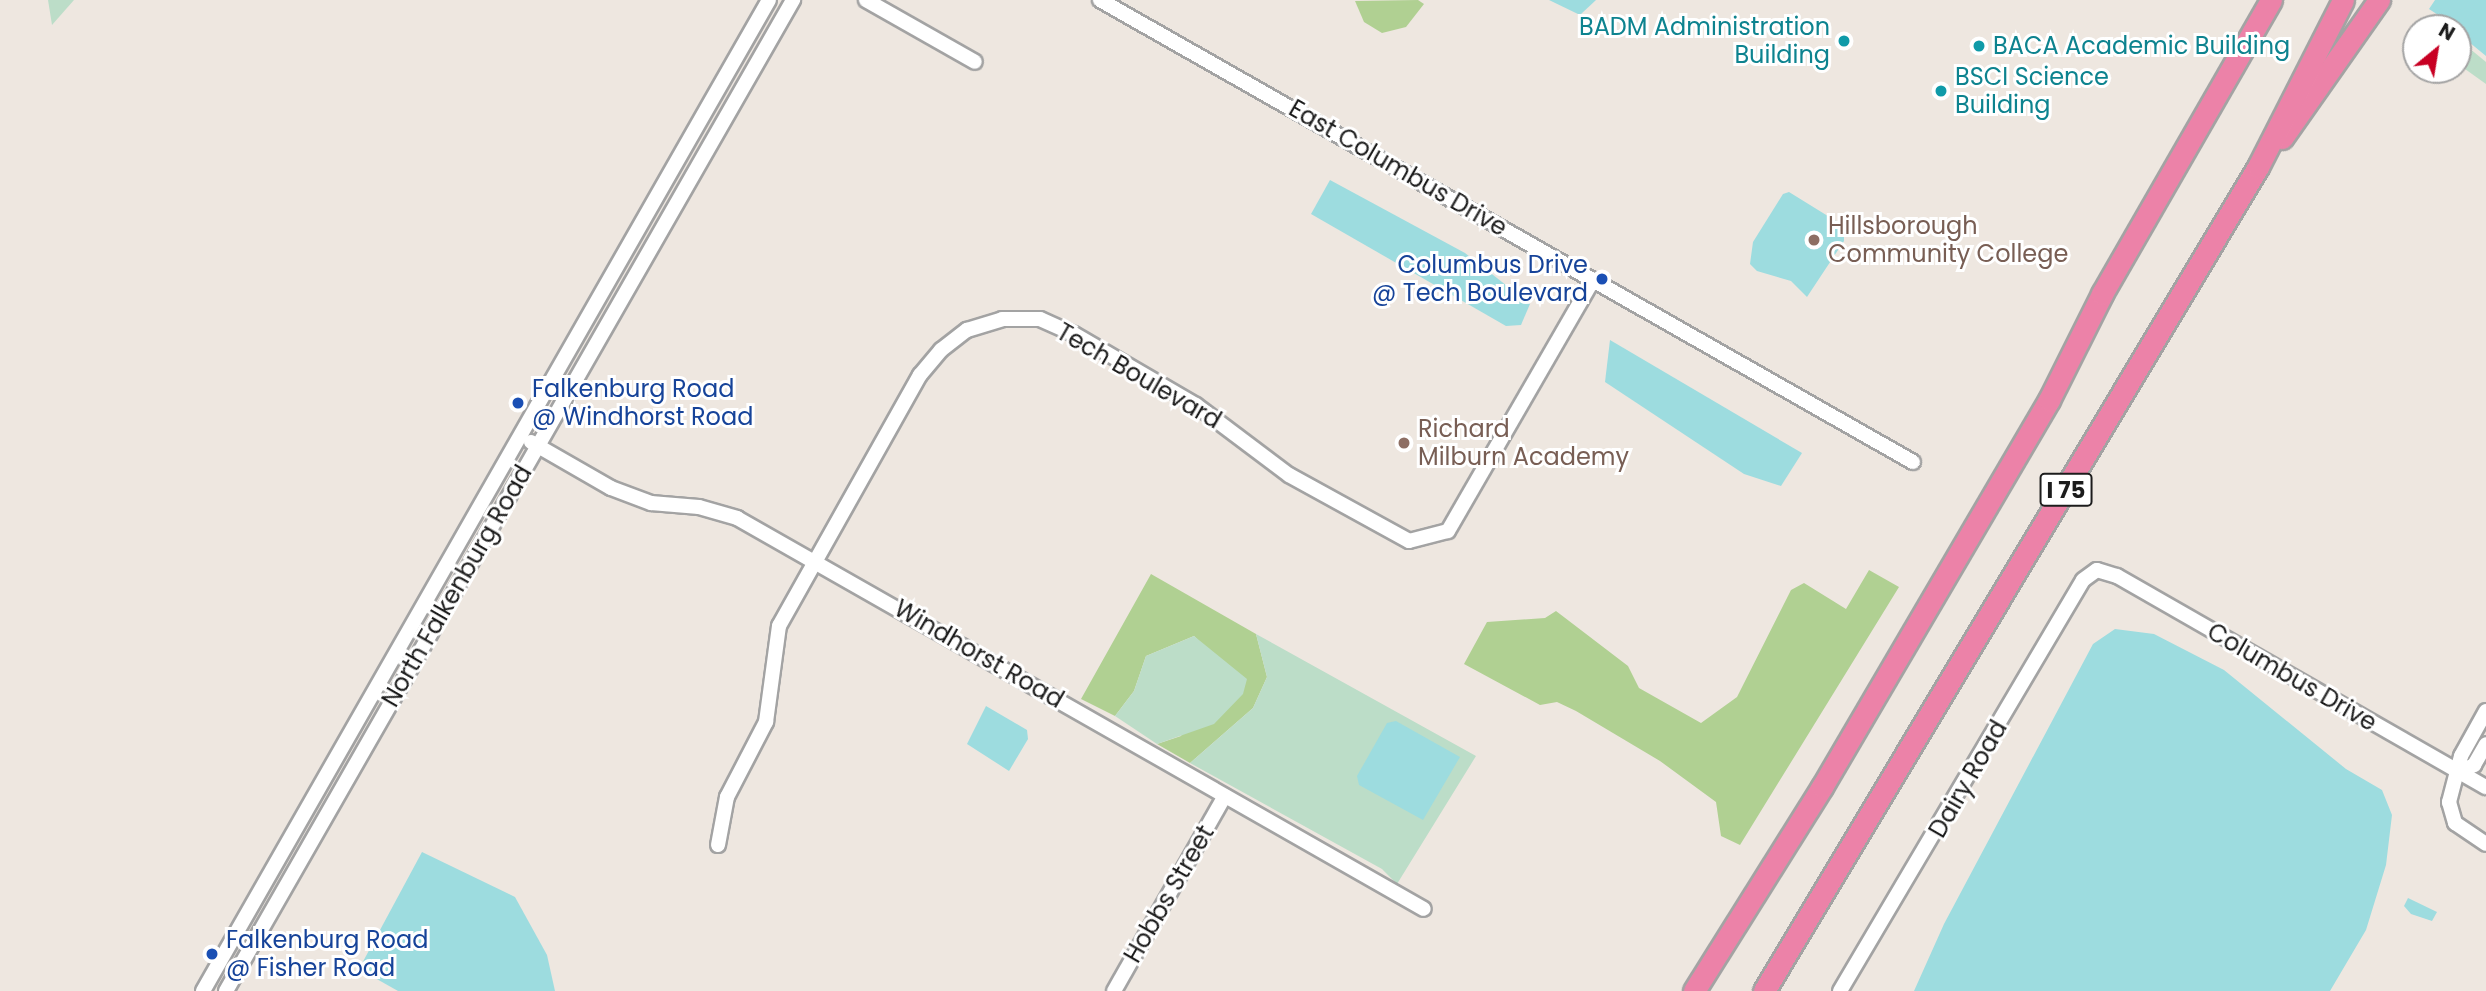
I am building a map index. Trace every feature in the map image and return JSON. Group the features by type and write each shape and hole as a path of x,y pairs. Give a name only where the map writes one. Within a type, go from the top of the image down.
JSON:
{"highway":[{"name":"I 75","path":"1694,991 1815,798 2049,400 2102,294 2271,0"},
{"name":"I 75","path":"1763,991 2258,167 2343,0"},
{"path":"2258,167 2379,0"}],"street":[{"name":"North Falkenburg Road","path":"203,991 769,0"},
{"name":"North Falkenburg Road","path":"226,991 793,0"},
{"path":"866,0 975,62"},
{"name":"East Columbus Drive","path":"1100,0 1913,462"},
{"name":"Tech Boulevard","path":"718,845 727,797 766,722 779,626 920,375 941,350 967,330 1002,319 1040,319 1074,334 1196,405 1289,475 1409,541 1448,531 1592,280"},
{"name":"Windhorst Road","path":"521,436 611,488 651,503 699,507 737,518 1424,909"},
{"name":"Columbus Drive","path":"2097,570 2117,576 2486,788"},
{"name":"Dairy Road","path":"1840,991 2083,580 2097,570"},
{"path":"2486,711 2460,756 2459,772 2449,802 2455,823 2486,844"},
{"path":"2459,772 2474,765 2486,744"},
{"path":"341,750 358,760"},
{"name":"Hobbs Street","path":"1114,991 1225,796"}],"green space":[{"path":"48,0 74,0 52,25"},
{"path":"1418,0 1424,4 1406,27 1382,33 1364,22 1355,1"},
{"path":"2472,50 2486,62 2486,84 2472,74"},
{"path":"1869,570 1899,587 1740,845 1721,836 1716,802 1660,761 1576,711 1557,702 1540,705 1464,664 1487,622 1545,618 1556,611 1628,666 1639,688 1701,723 1737,697 1791,590 1804,583 1846,609"},
{"path":"1151,574 1256,634 1267,677 1253,708 1190,763 1157,744 1181,736 1217,658 1194,636 1146,656 1134,691 1115,716 1081,699"},
{"path":"1256,634 1476,756 1397,884 1382,869 1190,763 1253,708 1267,677"},
{"path":"1194,636 1247,679 1243,694 1214,724 1157,744 1115,716 1134,691 1146,656"}],"water":[{"path":"1549,0 1596,0 1580,15"},
{"path":"2435,0 2486,0 2486,56 2472,44 2472,14 2437,14 2429,9"},
{"path":"1330,180 1465,253 1530,304 1521,325 1506,326 1311,214"},
{"path":"1789,192 1844,226 1844,241 1807,297 1791,281 1757,271 1750,264 1753,242 1783,194"},
{"path":"1610,340 1802,453 1781,486 1744,474 1605,382"},
{"path":"2115,629 2154,634 2224,670 2346,769 2382,790 2392,815 2386,865 2366,930 2330,991 1914,991 1944,924 2093,644"},
{"path":"986,706 1027,730 1028,739 1009,771 967,744"},
{"path":"1396,721 1460,757 1423,820 1359,785 1357,776 1387,723"},
{"path":"422,852 515,897 547,955 555,991 398,991 359,969"},
{"path":"2408,898 2437,912 2432,921 2411,914 2404,906"}],"place":[{"name":"BADM Administration Building","path":"1844,41"},
{"name":"BACA Academic Building","path":"1979,46"},
{"name":"BSCI Science Building","path":"1941,91"},
{"name":"Hillsborough Community College","path":"1814,240"},
{"name":"Columbus Drive @ Tech Boulevard","path":"1602,279"},
{"name":"Falkenburg Road @ Windhorst Road","path":"518,403"},
{"name":"Richard Milburn Academy","path":"1404,443"},
{"name":"Falkenburg Road @ Fisher Road","path":"212,954"}]}
